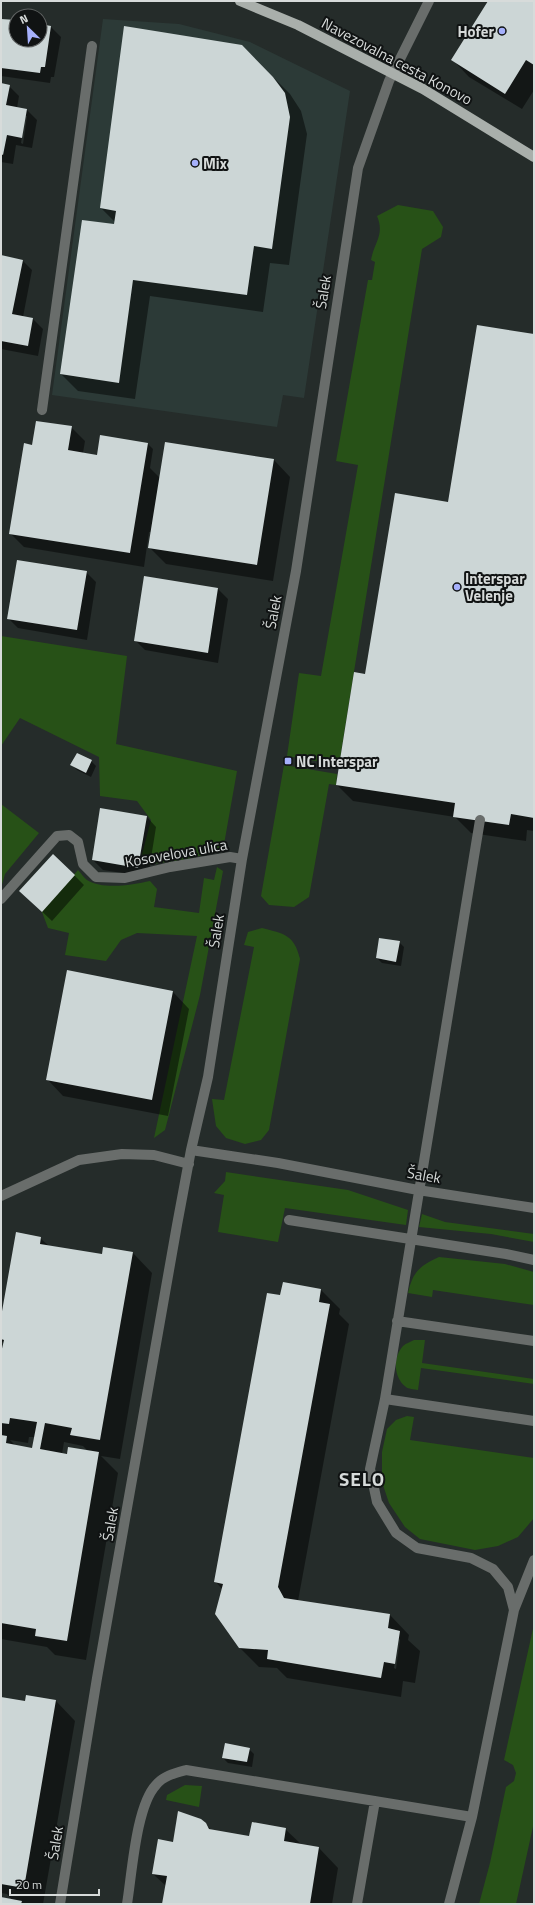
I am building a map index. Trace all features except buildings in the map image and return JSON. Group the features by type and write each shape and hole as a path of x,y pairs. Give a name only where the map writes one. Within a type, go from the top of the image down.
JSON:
{"main road":[{"name":"Navezovalna cesta Konovo","path":"240,1 298,25 423,89 534,157"}],"street":[{"name":"Šalek","path":"60,1904 97,1678 191,1150 208,1077 242,859 296,572 358,168 389,81 429,1"},
{"path":"42,410 92,46"},
{"path":"480,820 409,1240 384,1399 370,1469 377,1502 396,1533 417,1548 471,1558 493,1569 508,1587 514,1610"},
{"name":"Kosovelova ulica","path":"1,899 57,836 69,835 78,842 83,864 96,877 124,878 170,867 230,857 242,859"},
{"name":"Šalek","path":"191,1150 278,1163 418,1190 534,1208"},
{"path":"1,1196 79,1160 122,1154 154,1155 189,1164"},
{"path":"289,1220 506,1254 534,1260"},
{"path":"397,1321 534,1341"},
{"path":"384,1399 534,1421"},
{"path":"449,1904 472,1817 514,1610 534,1560"},
{"path":"127,1904 140,1818 145,1800 156,1784 170,1775 186,1770 472,1817"},
{"path":"357,1904 375,1801"}],"shaded area":[{"path":"103,19 179,24 250,42 350,91 304,398 283,395 277,427 52,395"}],"green space":[{"path":"398,205 433,211 443,227 441,237 422,249 339,765 287,756 299,673 321,676 358,465 336,461 368,280 372,280 375,262 371,260 380,228 377,216"},
{"path":"1,636 127,656 116,744 237,771 223,850 187,859 139,866 151,820 137,801 100,796 99,757 20,718 1,746"},
{"path":"284,765 337,774 336,785 329,784 309,897 294,907 269,905 261,896"},
{"path":"1,804 39,833 5,874 1,888"},
{"path":"217,867 223,871 200,995 165,1130 154,1138 197,936 137,933 121,940 106,961 65,955 69,933 48,928 42,912 78,870 87,880 101,885 118,886 150,881 157,889 154,907 199,913 204,878 214,880"},
{"path":"262,928 287,936 295,944 300,959 269,1130 261,1140 245,1144 226,1138 216,1126 212,1099 224,1100 254,947 244,945 248,932"},
{"path":"226,1172 348,1190 408,1210 406,1225 285,1208 278,1242 218,1232 224,1195 214,1193 225,1181"},
{"path":"422,1214 445,1222 534,1234 534,1242 491,1234 419,1227"},
{"path":"439,1257 505,1264 534,1272 534,1305 433,1290 432,1297 408,1293 412,1279 418,1270 427,1263"},
{"path":"414,1340 425,1340 422,1363 534,1379 534,1384 421,1368 418,1390 408,1388 399,1378 396,1361 397,1356 403,1346"},
{"path":"407,1416 414,1417 410,1440 534,1458 534,1518 518,1537 498,1546 475,1550 420,1539 405,1527 389,1503 382,1482 382,1452 387,1429 396,1420"},
{"path":"534,1624 534,1822 516,1904 479,1904 490,1863 506,1787 514,1781 516,1773 513,1765 504,1760"},
{"path":"185,1785 202,1786 199,1807 166,1800 167,1795"}],"place":[{"name":"Hofer","path":"502,31"},
{"name":"Mix","path":"195,163"},
{"name":"Interspar Velenje","path":"457,587"},
{"name":"NC Interspar","path":"288,761"}],"district":[{"name":"SELO","path":"362,1478"}]}
